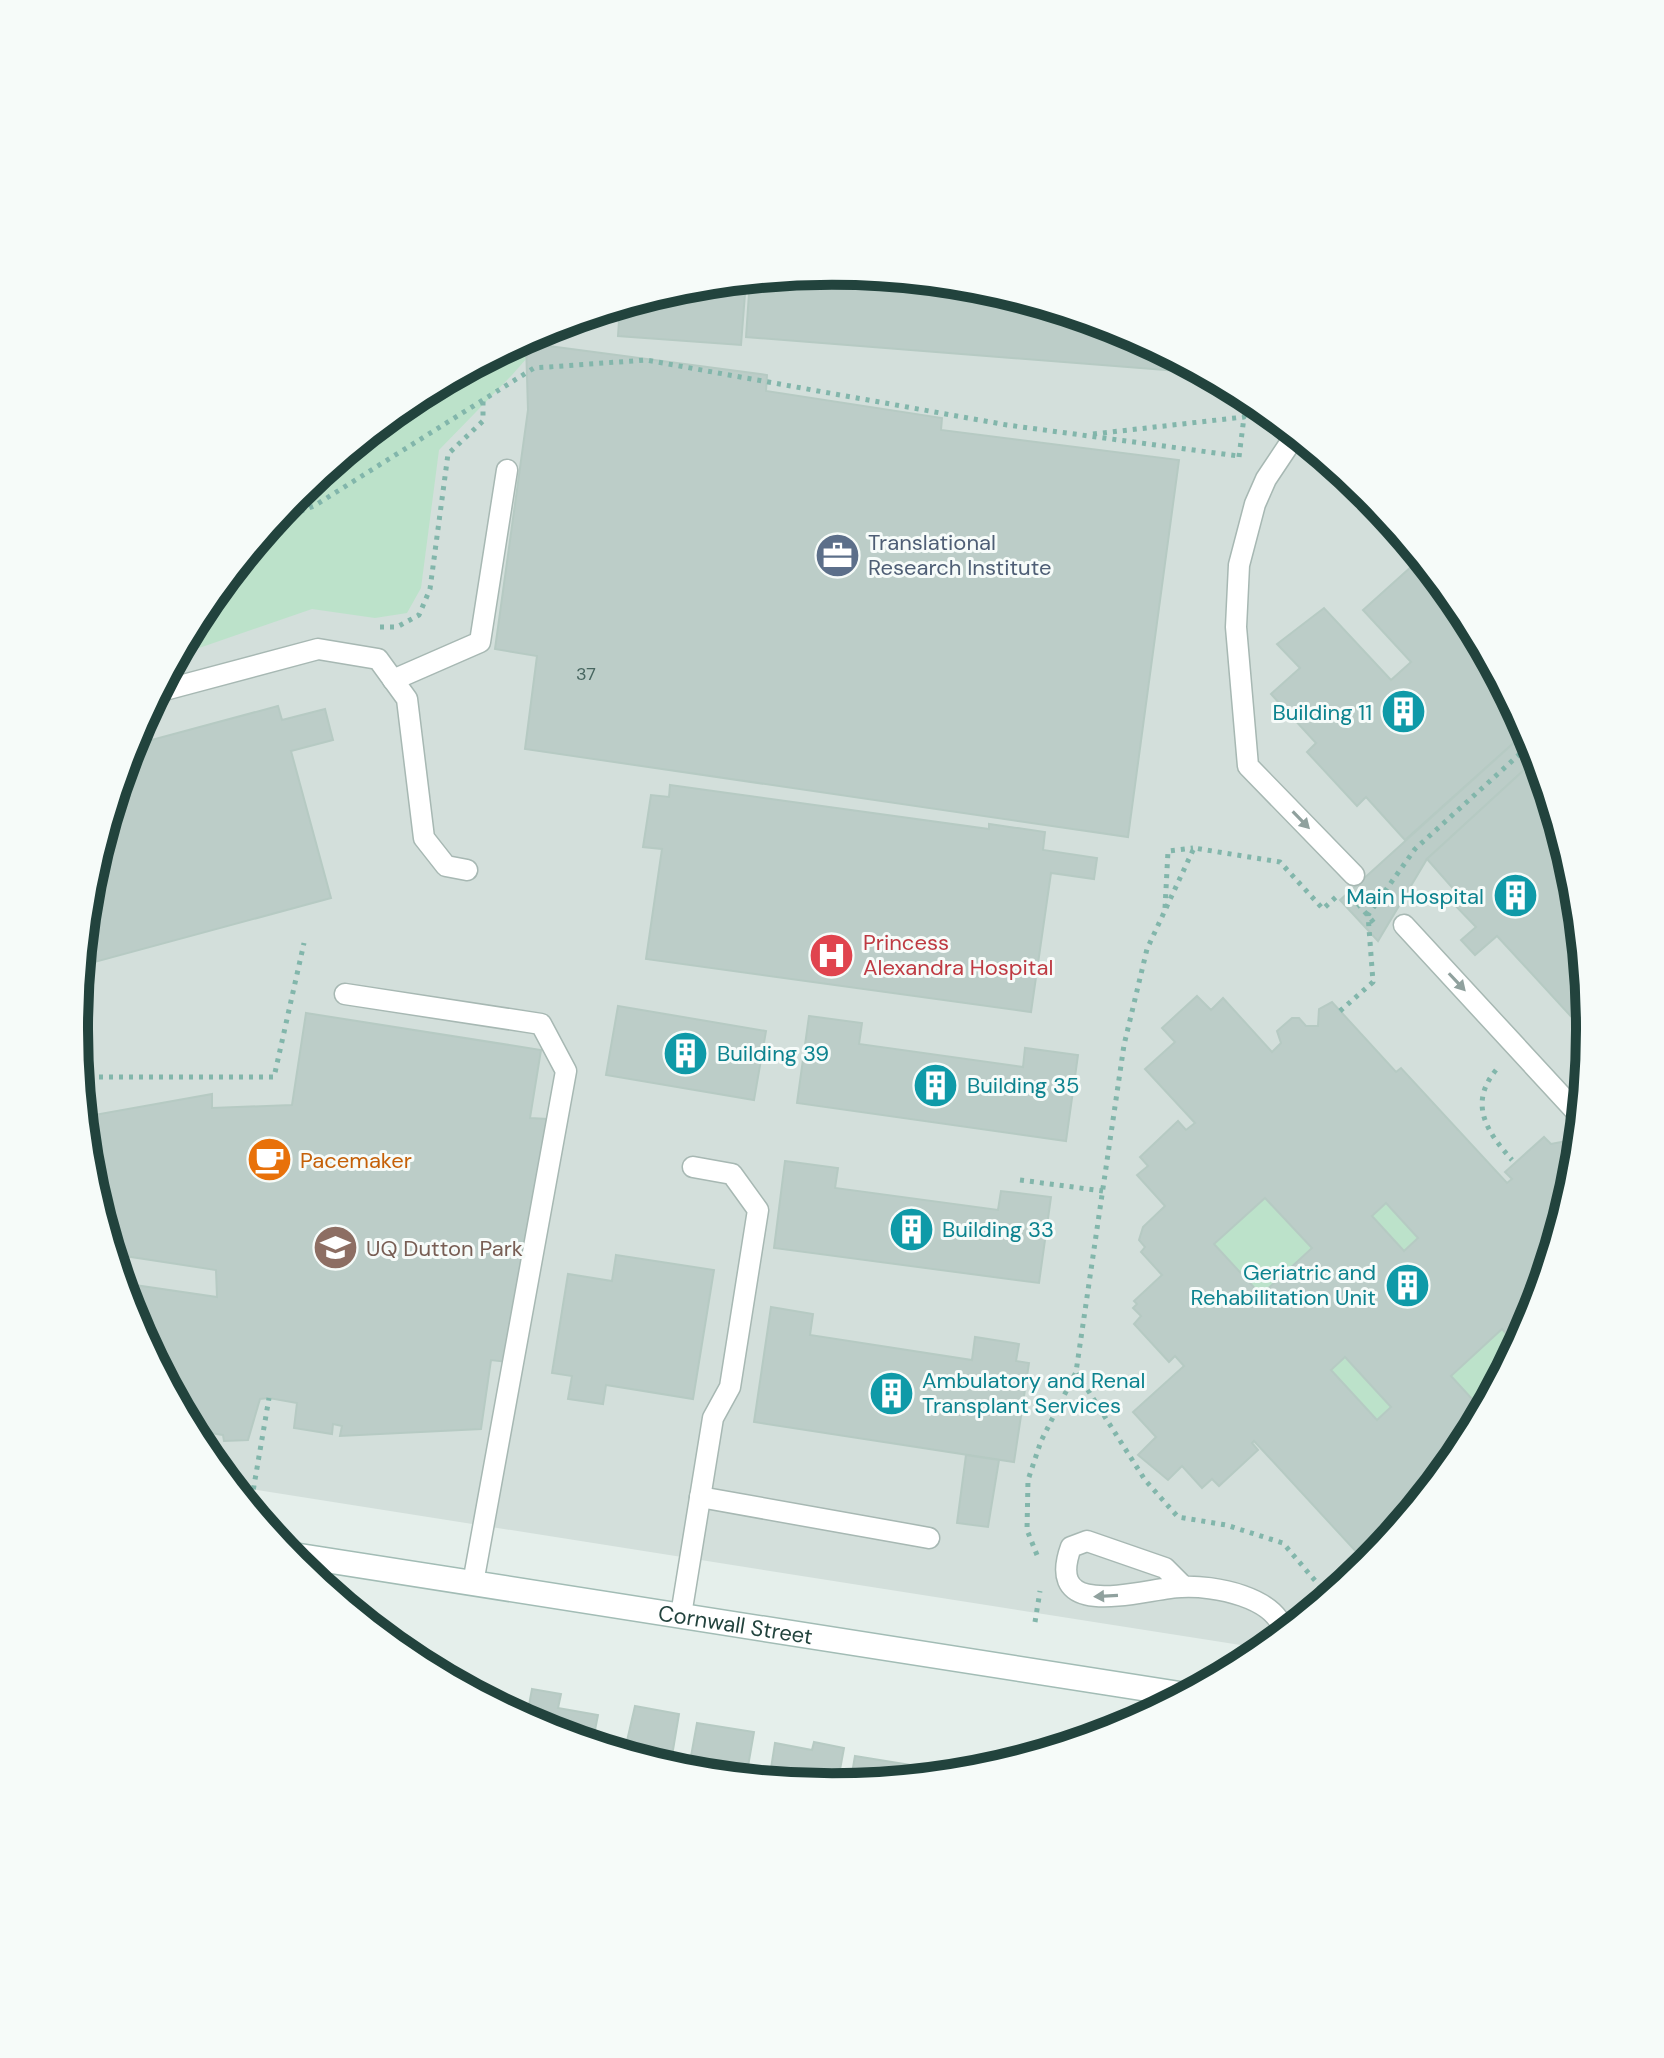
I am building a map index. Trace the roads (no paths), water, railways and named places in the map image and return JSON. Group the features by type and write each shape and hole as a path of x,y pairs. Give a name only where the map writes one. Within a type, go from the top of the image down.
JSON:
{"main road":[{"name":"Cornwall Street","path":"308,1557 1168,1692"}],"lane":[{"path":"1290,443 1266,479 1255,504 1239,565 1236,627 1248,766 1349,882"},
{"path":"393,680 480,642 507,470"},
{"path":"171,688 318,649 378,659 407,699 424,838 446,866 467,870"},
{"path":"1404,925 1572,1107"},
{"path":"345,994 541,1024 566,1071 473,1583"},
{"path":"681,1615 713,1418 730,1387 758,1210 732,1174 693,1167"},
{"path":"700,1497 929,1538"},
{"path":"1183,1586 1165,1568 1087,1541 1071,1547 1065,1563 1070,1580 1082,1594 1099,1599 1183,1586 1263,1603 1282,1621"}],"place":[{"name":"Translational Research Institute","path":"837,555"},
{"name":"Building 11","path":"1403,712"},
{"name":"Main Hospital","path":"1515,896"},
{"name":"Princess Alexandra Hospital","path":"832,955"},
{"name":"Building 39","path":"686,1053"},
{"name":"Building 35","path":"936,1085"},
{"name":"Pacemaker","path":"269,1160"},
{"name":"Building 33","path":"911,1229"},
{"name":"UQ Dutton Park","path":"335,1248"},
{"name":"Geriatric and Rehabilitation Unit","path":"1407,1285"},
{"name":"Ambulatory and Renal Transplant Services","path":"891,1393"}]}
